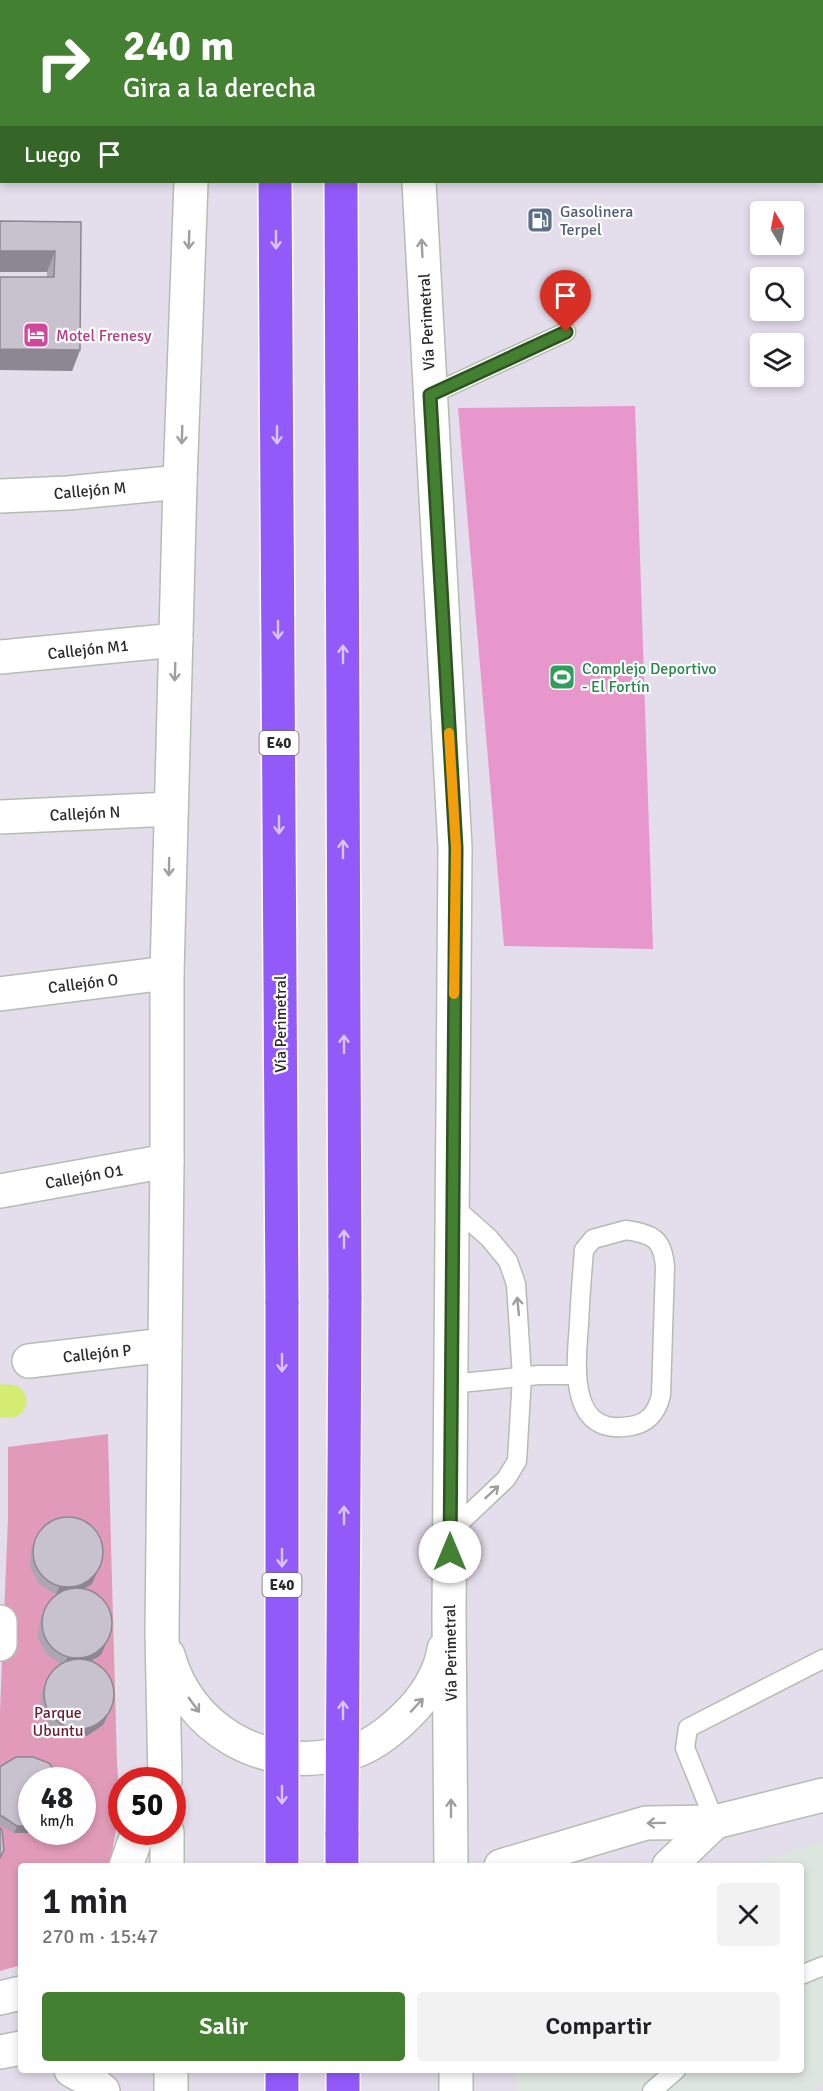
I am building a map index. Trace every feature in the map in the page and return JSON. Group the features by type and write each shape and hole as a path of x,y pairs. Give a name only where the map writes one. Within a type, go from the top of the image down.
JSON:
{"highway":[{"name":"Vía Perimetral","path":"275,183 282,1304 282,1863"},
{"path":"341,183 345,1298 342,1863"},
{"path":"282,2073 282,2091"},
{"path":"343,2073 343,2091"}],"main road":[{"path":"165,1767 162,1633 167,973 180,482 191,183"},
{"name":"Vía Perimetral","path":"419,183 456,848 449,1614 451,1863"},
{"name":"Callejón M","path":"0,496 68,493 180,482"},
{"name":"Callejón M1","path":"0,657 176,640"},
{"name":"Callejón N","path":"0,817 171,809"},
{"name":"Callejón O","path":"0,994 167,973"},
{"name":"Callejón O1","path":"0,1191 167,1161"},
{"name":"Callejón P","path":"29,1361 165,1346"},
{"path":"162,1633 174,1676 197,1712 222,1733 231,1740 271,1756 315,1760 357,1750 395,1729 425,1696 443,1657 449,1614"},
{"path":"0,1622 0,1644"},
{"path":"147,1767 162,1633"},
{"path":"511,1863 646,1823 714,1822 823,1795"},
{"path":"672,1863 714,1822"},
{"path":"127,1863 133,1845"},
{"path":"166,1845 167,1863"},
{"path":"0,1998 18,1994"},
{"path":"0,2052 18,2049"},
{"path":"76,2073 103,2091"},
{"path":"171,2073 171,2091"},
{"path":"456,2073 456,2091"}],"lane":[{"path":"430,395 566,332"},
{"path":"450,1532 506,1479 517,1461 522,1377 516,1284 508,1261 489,1238 453,1206"},
{"path":"626,1230 646,1233 659,1242 664,1254 665,1268 661,1395 657,1409 648,1419 633,1426 614,1428 595,1421 582,1405 576,1375 584,1250 593,1239 609,1233 626,1230"},
{"path":"451,1384 522,1377 576,1375"},
{"path":"714,1822 685,1748 688,1728 823,1659"},
{"path":"804,1974 823,1965"},
{"path":"652,2091 673,2073"}],"shaded area":[{"name":"Complejo Deportivo - El Fortín","path":"635,406 653,949 504,946 458,408"},
{"path":"823,1841 823,2083 815,2091 515,2091 517,2073 804,2073 804,1863 753,1863"}],"green space":[{"name":"Parque Ubuntu","path":"108,1434 117,1767 108,1767 108,1845 113,1845 110,1863 18,1863 18,1966 0,1971 0,1711 8,1519 8,1447"}],"building":[{"name":"Motel Frenesy","path":"0,221 81,222 80,350 0,349 0,277 54,277 55,251 0,251"},
{"path":"68,1517 81,1520 93,1527 100,1539 103,1552 100,1565 93,1577 81,1584 68,1587 55,1584 43,1577 36,1565 33,1552 36,1539 43,1527 55,1520"},
{"path":"77,1588 90,1591 102,1598 109,1610 112,1623 109,1636 102,1648 90,1655 77,1658 64,1655 52,1648 45,1636 42,1623 45,1610 52,1598 64,1591"},
{"path":"79,1659 92,1662 104,1669 111,1681 114,1694 111,1707 104,1719 92,1726 79,1729 66,1726 54,1719 47,1707 44,1694 47,1681 54,1669 66,1662"},
{"path":"16,1757 33,1757 49,1763 52,1767 18,1767 18,1826 0,1815 1,1766"},
{"path":"0,1828 4,1850 0,1858"}],"waterway":[{"path":"0,1401 10,1401"}],"slow traffic":[{"path":"449,733 456,848 454,994"}],"place":[{"name":"Gasolinera Terpel","path":"540,220"},
{"name":"Motel Frenesy","path":"36,335"},
{"name":"Complejo Deportivo - El Fortín","path":"562,677"}],"route":[{"path":"450,1552 456,848 430,395 566,332"}]}
